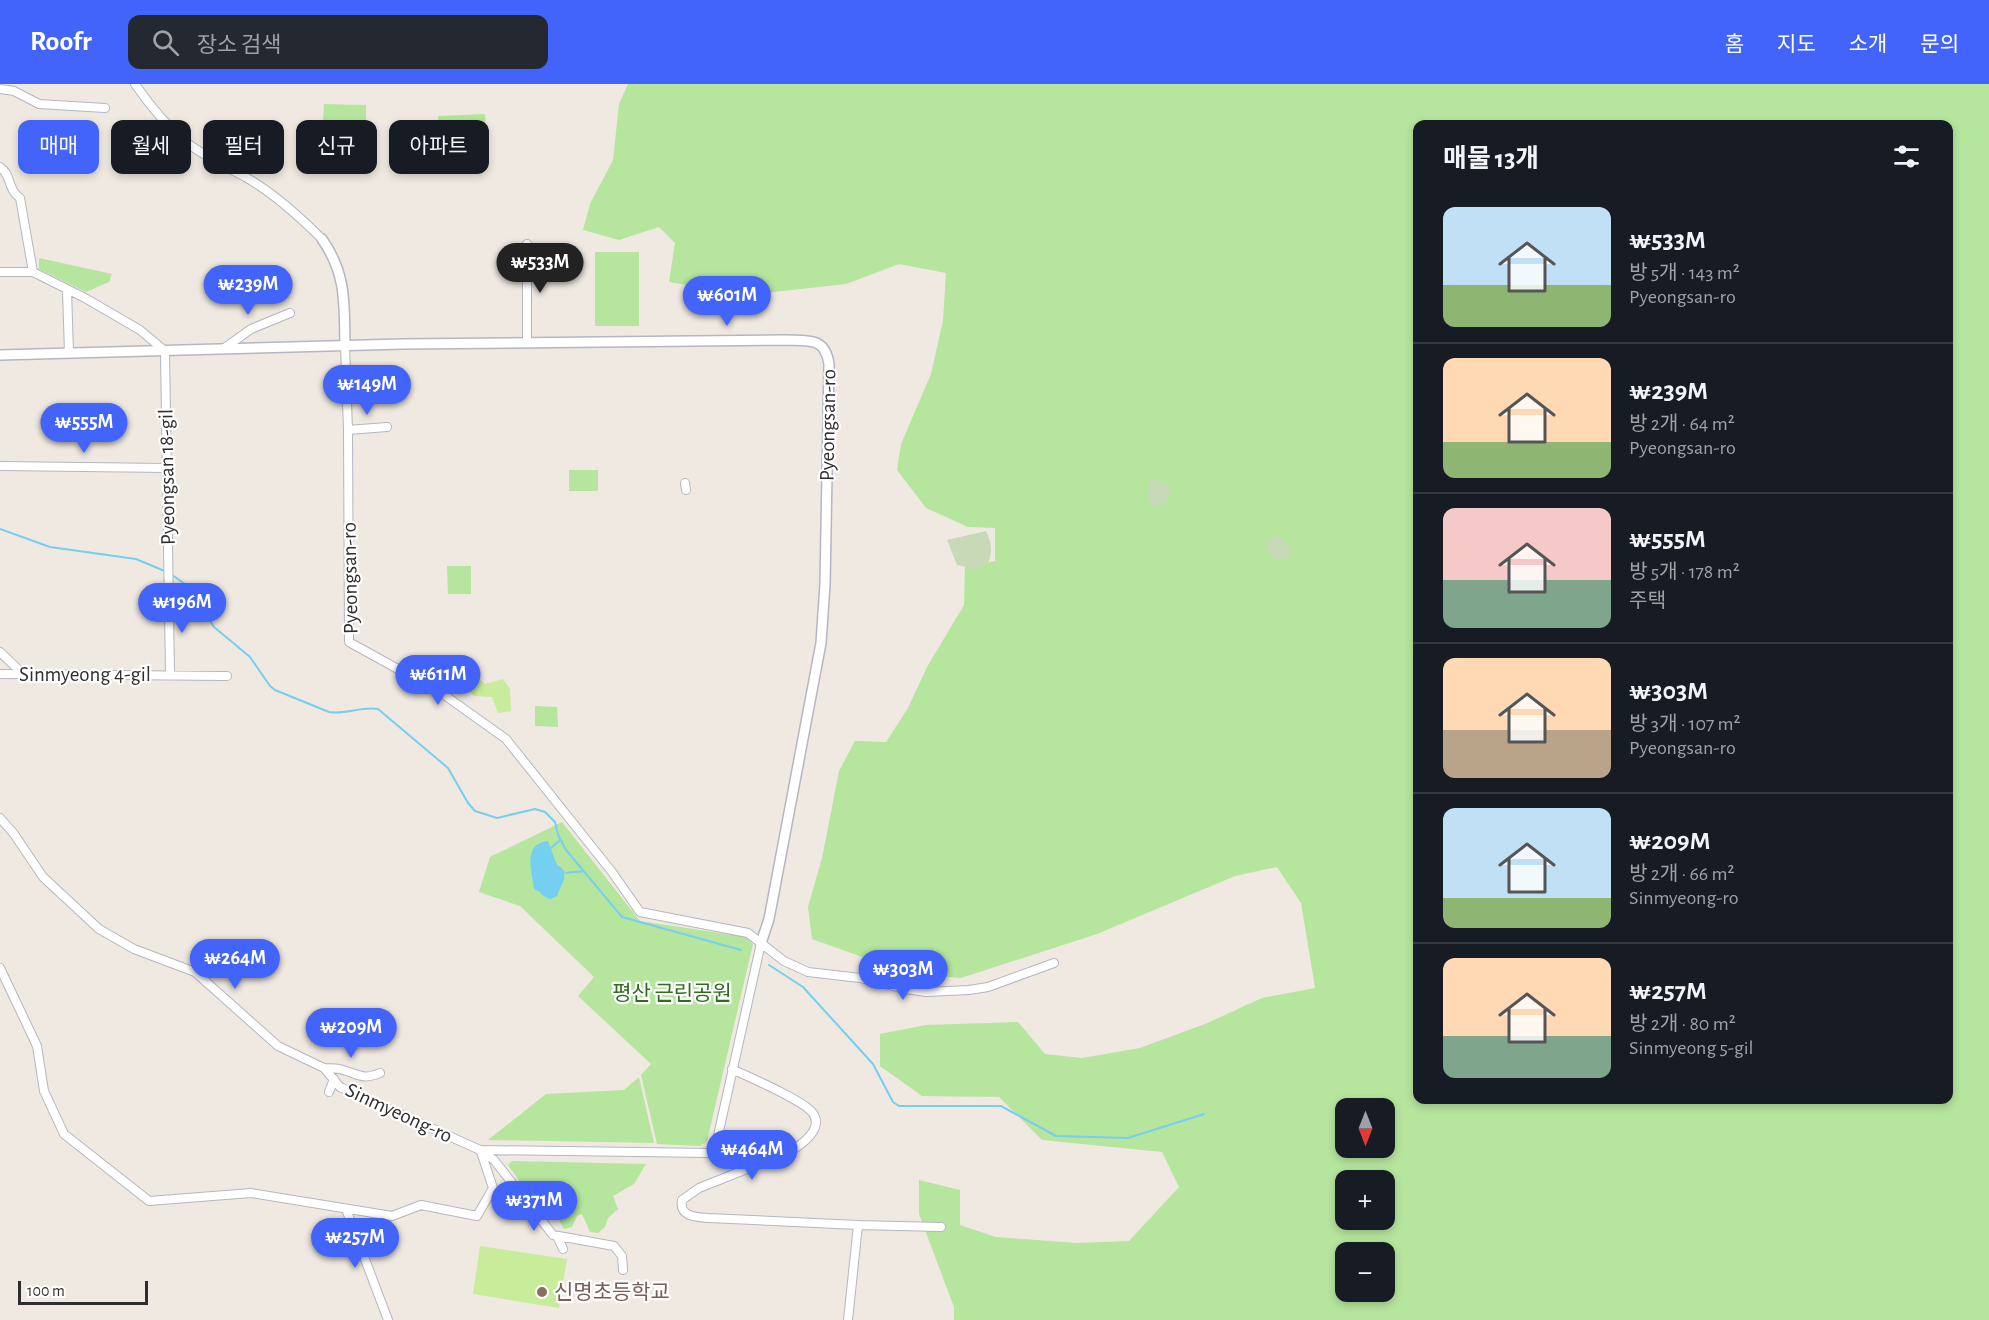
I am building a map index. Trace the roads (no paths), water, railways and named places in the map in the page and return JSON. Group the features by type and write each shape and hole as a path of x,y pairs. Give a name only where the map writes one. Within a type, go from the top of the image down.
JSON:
{"street":[{"name":"Pyeongsan-ro","path":"135,84 163,120 188,143 219,164 275,196 322,239 334,259 344,288 348,430 349,642 443,694 506,739 612,872 640,912 748,933 784,961 808,972 860,978 926,992 988,987 1054,963"},
{"path":"0,89 14,91 39,104 105,108"},
{"path":"0,167 5,171 12,193 20,198 33,272"},
{"path":"527,244 527,343"},
{"path":"0,272 33,272 141,330 165,351"},
{"path":"67,290 69,353"},
{"path":"223,349 251,329 290,313"},
{"name":"Pyeongsan-ro","path":"0,355 345,345 811,341 821,344 827,351 829,364 825,584 821,643 769,919 761,943"},
{"name":"Pyeongsan 18-gil","path":"165,351 170,675"},
{"path":"348,430 387,428"},
{"path":"0,466 167,468"},
{"path":"0,652 23,674"},
{"name":"Sinmyeong 4-gil","path":"0,674 227,676"},
{"name":"Sinmyeong-ro","path":"0,818 14,834 43,877 99,930 134,949 195,972 278,1046 324,1068 340,1087 480,1150 494,1160 556,1236 563,1249"},
{"path":"0,968 37,1046 44,1091 64,1134 149,1201 251,1193 392,1216 421,1205 477,1216 493,1188 480,1150 711,1153 715,1149 761,943"},
{"path":"324,1068 340,1069 362,1077 380,1073"},
{"path":"732,1069 800,1103 812,1112 814,1120 812,1133 800,1146 787,1153 699,1188 682,1200 681,1207 684,1212 708,1218 940,1227"},
{"path":"329,1092 334,1079"},
{"path":"346,1209 388,1320"},
{"path":"848,1320 858,1225"},
{"path":"556,1236 614,1246 622,1256 622,1270"}],"water":[{"path":"548,841 557,865 565,875 557,896 551,899 534,889 530,859 535,847"}],"waterway":[{"path":"0,529 50,547 136,559 167,572"},
{"path":"172,575 188,586 214,627 250,657 275,690 329,712 378,709 448,768 475,811 497,818 535,809 545,812 555,822 558,835 566,850 622,917 741,950"},
{"path":"551,848 560,840"},
{"path":"566,873 584,871"},
{"path":"769,965 803,987 873,1064 893,1102 899,1106 1001,1106 1056,1136 1128,1138 1204,1114"}],"place":[{"name":"신명초등학교","path":"542,1292"}],"park label":[{"name":"평산 근린공원","path":"672,993"}]}
